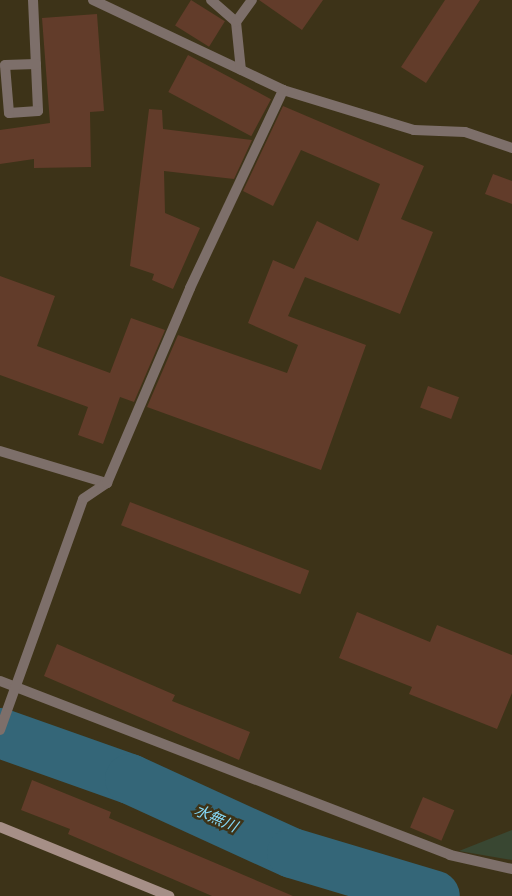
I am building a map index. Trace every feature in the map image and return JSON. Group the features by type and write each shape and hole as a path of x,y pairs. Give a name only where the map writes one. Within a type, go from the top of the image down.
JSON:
{"street":[{"path":"32,0 36,64 38,111 9,113 6,65 36,64"},
{"path":"93,0 283,90 414,130 465,132 512,148"},
{"path":"212,0 236,22 241,70"},
{"path":"236,22 252,0"},
{"path":"0,730 83,499 107,483 190,288 283,90"},
{"path":"0,451 107,483"},
{"path":"0,681 450,855 512,869"},
{"path":"0,827 169,896"}],"green space":[{"path":"512,830 512,860 459,851"}],"building":[{"path":"191,0 225,21 209,47 175,25"},
{"path":"259,0 323,0 302,30"},
{"path":"445,0 480,0 426,83 401,67"},
{"path":"97,14 104,111 90,112 91,167 34,168 34,159 0,164 0,130 50,123 42,18"},
{"path":"188,55 271,99 251,136 168,92"},
{"path":"283,106 424,166 401,219 433,232 400,314 305,277 288,316 366,345 321,470 147,407 178,335 287,373 298,345 248,323 273,260 294,269 317,221 358,241 380,184 301,150 273,206 243,191"},
{"path":"149,109 162,110 163,129 252,140 234,179 164,171 165,213 200,228 173,289 152,280 154,274 130,266"},
{"path":"493,174 512,181 512,204 485,194"},
{"path":"0,276 55,296 37,346 110,373 131,318 165,330 134,402 120,397 103,444 78,435 88,407 0,375"},
{"path":"428,386 459,397 451,419 420,408"},
{"path":"130,502 309,571 300,594 121,525"},
{"path":"357,612 430,642 437,625 512,655 512,693 497,729 409,694 412,687 339,658"},
{"path":"57,644 175,695 172,701 250,732 239,760 44,676"},
{"path":"32,780 111,812 109,818 293,896 212,896 68,834 70,829 21,810"},
{"path":"423,797 454,810 441,841 410,827"}],"waterway":[{"name":"水無川","path":"0,733 130,779 292,853 435,896"}]}
